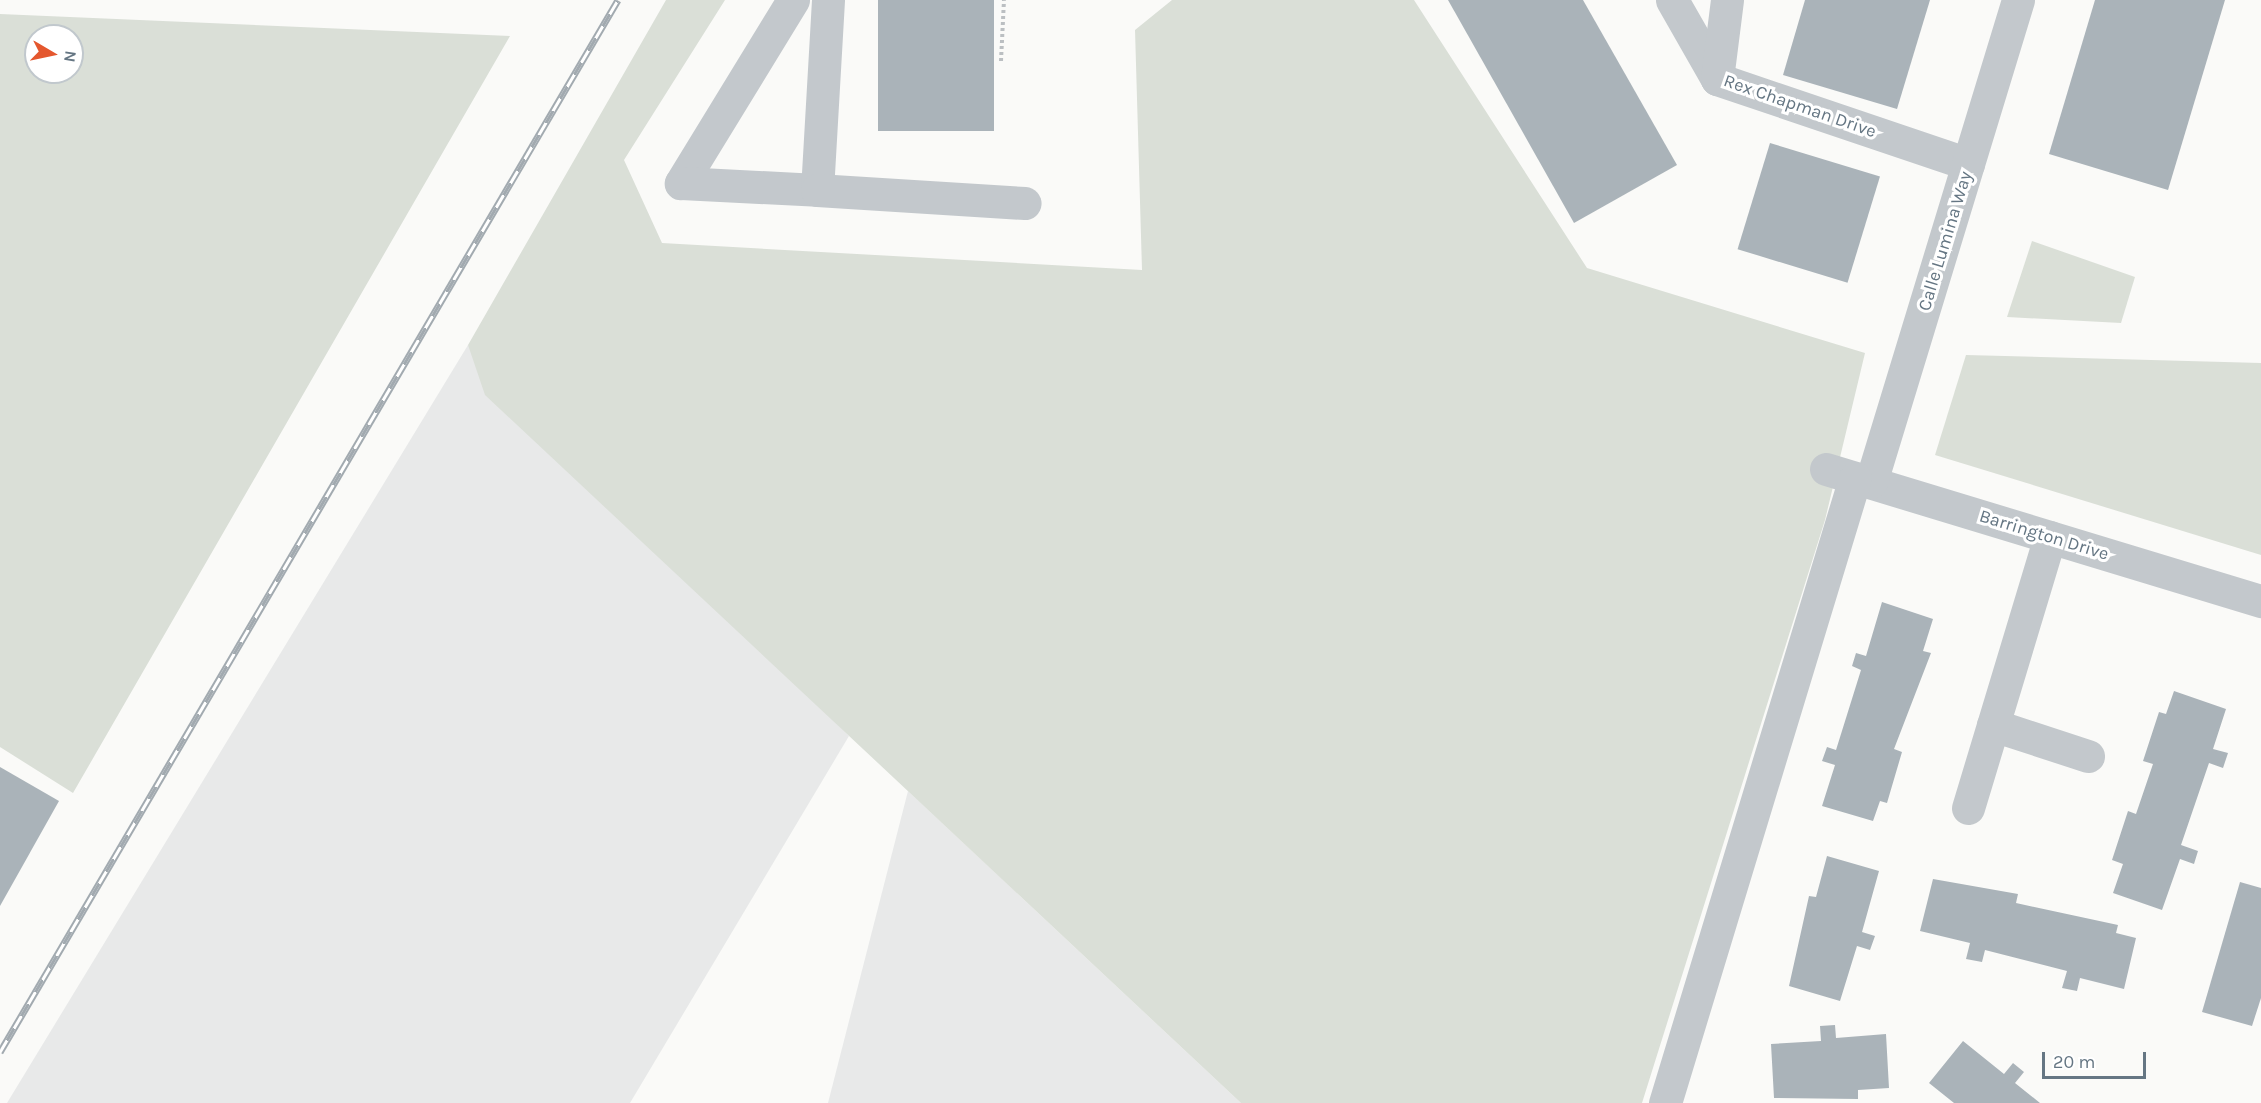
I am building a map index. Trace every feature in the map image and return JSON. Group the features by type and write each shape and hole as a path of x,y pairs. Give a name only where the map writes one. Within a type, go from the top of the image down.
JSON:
{"street":[{"path":"793,0 681,183 1025,203"},
{"path":"817,190 828,0"},
{"name":"Rex Chapman Drive","path":"1672,0 1717,79 1968,164"},
{"path":"1717,79 1727,0"},
{"name":"Calle Lumina Way","path":"1665,1103 1851,477 1968,164 2018,0"},
{"name":"Barrington Drive","path":"1851,477 2261,601"},
{"path":"1968,808 2050,537"},
{"path":"1993,725 2088,756"}],"path":[{"path":"1001,61 1004,0"}],"shaded area":[{"path":"666,0 725,0 624,160 662,243 1142,270 1135,30 1172,0 1414,0 1587,268 1865,353 1825,520 1642,1103 1241,1103 485,395 468,345"},
{"path":"0,14 510,36 73,793 0,747"},
{"path":"2032,241 2135,277 2121,323 2007,317"},
{"path":"468,345 849,736 630,1103 7,1103"},
{"path":"1966,355 2261,363 2261,555 1935,455"},
{"path":"908,791 1241,1103 828,1103"}],"building":[{"path":"878,0 994,0 994,131 878,131"},
{"path":"1448,0 1583,0 1677,165 1574,223"},
{"path":"1805,0 1930,0 1897,109 1783,75"},
{"path":"2095,0 2225,0 2168,190 2049,154"},
{"path":"1770,143 1880,177 1848,283 1738,249"},
{"path":"1882,602 1933,619 1923,651 1931,653 1894,749 1902,752 1887,803 1880,801 1873,821 1822,806 1835,765 1822,761 1827,747 1836,750 1861,670 1852,666 1856,653 1866,656"},
{"path":"2174,691 2226,709 2213,749 2228,753 2223,768 2209,763 2181,845 2198,851 2194,864 2180,859 2162,910 2113,893 2123,864 2112,860 2128,811 2136,814 2153,764 2143,761 2159,712 2166,714"},
{"path":"0,767 59,801 0,906"},
{"path":"1827,856 1879,871 1862,932 1875,936 1870,950 1857,946 1840,1001 1789,986 1809,896 1816,897"},
{"path":"1933,879 2018,894 2016,903 2118,925 2116,933 2136,938 2124,989 2080,978 2077,991 2062,988 2067,971 1985,950 1982,962 1966,959 1970,943 1920,931"},
{"path":"2240,882 2261,888 2261,998 2252,1026 2202,1012"},
{"path":"1835,1025 1836,1038 1886,1034 1889,1088 1858,1090 1858,1099 1774,1098 1771,1044 1821,1041 1820,1026"},
{"path":"1963,1041 2004,1074 2013,1063 2024,1072 2015,1083 2040,1103 1954,1103 1929,1083"}],"railway":[{"path":"0,1052 618,0"}]}
